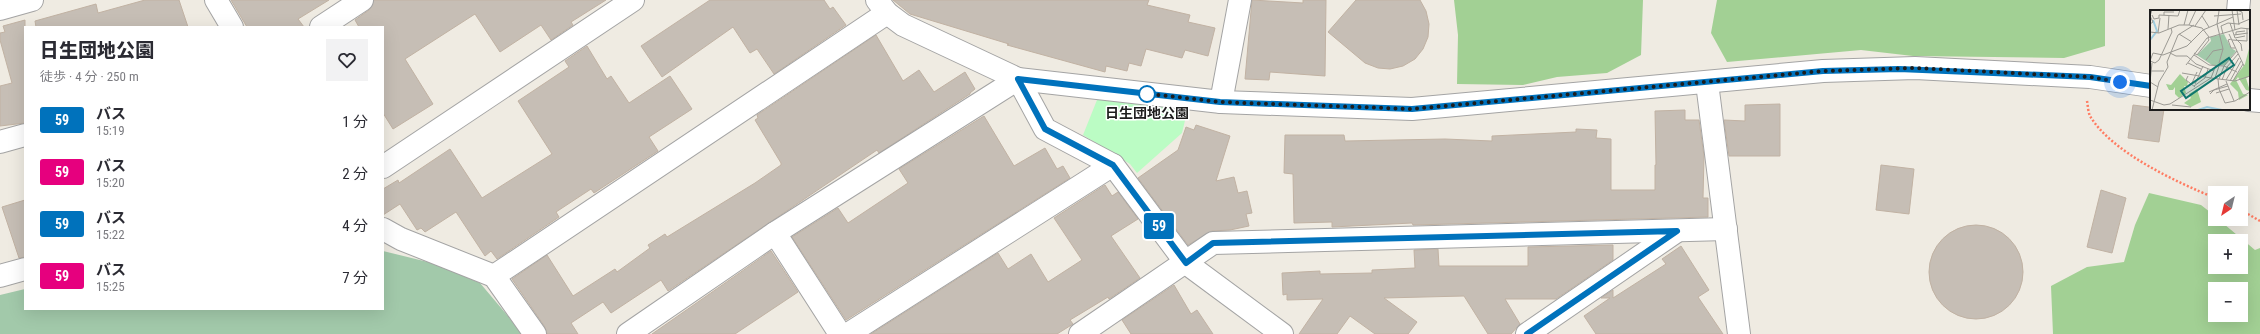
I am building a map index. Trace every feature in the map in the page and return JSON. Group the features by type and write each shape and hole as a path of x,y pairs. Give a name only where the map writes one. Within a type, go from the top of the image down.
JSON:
{"street":[{"path":"0,9 32,0"},
{"path":"216,0 231,26"},
{"path":"323,26 362,0"},
{"path":"384,166 633,0"},
{"path":"1220,102 1240,0"},
{"path":"2238,10 2239,0"},
{"path":"494,276 882,6 904,25 1018,79 1220,102 1412,109 1707,84 1823,71 1915,68 2090,77 2150,86"},
{"path":"1018,79 1045,129 1113,165 1186,263 1282,334"},
{"path":"628,334 775,233 1018,79"},
{"path":"1707,84 1739,334"},
{"path":"2250,100 2260,101"},
{"path":"0,142 24,135"},
{"path":"848,334 1113,165"},
{"path":"1080,334 1186,263 1213,243 1726,229"},
{"path":"384,230 401,239 494,276 535,334"},
{"path":"1527,334 1677,231"},
{"path":"775,233 840,334"},
{"path":"0,276 24,269"}],"path":[{"path":"2090,77 2086,98 2090,116 2115,143 2154,169 2208,195"},
{"path":"2248,214 2260,221"}],"green space":[{"path":"1454,0 1643,0 1641,55 1607,73 1557,77 1523,85 1457,84 1458,35"},
{"path":"1717,0 2105,0 2105,46 2064,58 1913,56 1861,50 1727,62 1711,33"},
{"name":"日生団地公園","path":"1099,95 1187,112 1182,133 1137,173 1130,164 1083,135"},
{"path":"2149,193 2201,205 2208,210 2208,226 2226,226 2236,234 2208,234 2208,274 2248,274 2248,244 2255,250 2260,248 2260,334 2053,334 2051,286 2087,267 2124,262 2135,225"},
{"path":"384,251 432,263 480,283 523,334 0,334 0,295 24,289 24,310 384,310"}],"building":[{"path":"145,0 179,0 188,26 36,26 35,21 96,4 98,13"},
{"path":"231,0 329,0 298,19 303,26 246,26"},
{"path":"374,0 606,0 571,22 573,25 551,40 541,25 500,52 475,14 405,59 433,104 393,129 384,115 384,26 358,26 355,20 369,10"},
{"path":"710,0 824,0 830,9 833,7 846,25 774,74 757,49 750,53 733,27 662,77 641,46"},
{"path":"893,0 1149,0 1147,5 1190,15 1188,22 1215,28 1208,56 1185,50 1182,58 1146,49 1141,66 1129,63 1127,71 1106,66 1105,72 1007,45 1009,44 910,14"},
{"path":"1252,0 1303,3 1303,0 1326,0 1325,76 1270,72 1269,80 1245,79"},
{"path":"1356,0 1420,0 1426,11 1429,24 1428,37 1423,49 1415,59 1403,66 1390,69 1378,68 1365,63 1328,32"},
{"path":"25,20 24,123 0,126 0,86 12,83 0,40 0,33 5,32 3,26"},
{"path":"876,35 903,81 919,70 934,92 965,72 975,89 970,94 879,153 877,150 668,291 661,280 611,313 603,302 571,323 578,334 547,334 545,327 512,279 547,255 573,296 615,269 617,272 650,248 648,245 665,234 667,237 755,183 781,165 755,120 758,118 757,115"},
{"path":"587,46 607,79 611,76 629,103 670,76 692,109 649,137 658,151 594,193 591,189 556,212 559,217 497,259 491,251 485,256 456,212 425,232 421,228 417,230 400,204 384,214 384,188 398,180 399,183 450,149 482,198 552,154 518,101 569,67 565,61"},
{"path":"1780,104 1780,156 1729,156 1724,120 1745,121 1745,105"},
{"path":"2133,105 2150,107 2150,110 2164,110 2159,142 2128,138"},
{"path":"1685,110 1685,120 1699,120 1704,156 1703,198 1708,198 1708,217 1413,225 1412,223 1332,227 1332,222 1294,223 1293,174 1284,173 1285,135 1344,135 1345,141 1445,139 1492,141 1492,136 1576,132 1576,129 1597,130 1596,138 1611,139 1611,190 1655,190 1655,111"},
{"path":"984,116 1014,166 1045,148 1057,169 1063,166 1070,178 846,320 792,237 838,208 848,223 908,183 899,169"},
{"path":"1196,125 1230,136 1216,181 1234,177 1238,193 1247,191 1252,213 1246,214 1249,226 1230,230 1212,231 1188,245 1138,178 1178,150 1186,127 1194,130"},
{"path":"1881,165 1914,169 1909,214 1876,210"},
{"path":"1105,185 1112,196 1118,192 1138,219 1111,236 1140,278 1109,299 1108,297 1070,320 1073,324 1057,334 871,334 998,253 1008,269 1031,254 1048,282 1082,260 1054,218"},
{"path":"2101,190 2126,198 2112,253 2087,247"},
{"path":"24,200 24,257 19,258 2,207"},
{"path":"1976,225 1994,229 2009,239 2019,254 2023,272 2019,290 2009,305 1994,315 1976,319 1958,315 1943,305 1933,290 1929,272 1933,254 1943,239 1958,229"},
{"path":"1613,245 1613,260 1556,299 1505,299 1520,324 1511,334 1488,334 1464,296 1384,298 1417,322 1408,334 1375,334 1350,316 1337,334 1299,334 1323,299 1287,300 1287,294 1283,295 1282,273 1320,271 1320,274 1372,273 1372,270 1415,268 1414,250 1438,249 1439,266 1528,266 1528,247"},
{"path":"1681,246 1709,290 1698,297 1723,334 1596,334 1584,316 1610,298 1601,298 1613,290 1613,298 1666,264 1662,259"},
{"path":"771,251 798,292 735,334 652,334"},
{"path":"1174,285 1191,314 1197,310 1213,334 1131,334 1122,320"}],"bus line":[{"name":"59","path":"1527,334 1677,231 1213,243 1186,263 1113,165 1045,129 1026,98 1018,79 1220,102 1412,109 1707,84 1823,71 1915,68 2090,77 2150,86"}],"place":[{"name":"日生団地公園","path":"1147,94"}],"route":[{"path":"1147,94 1142,93 1220,102 1412,109 1707,84 1823,71 1915,68 2090,77 2120,82"}]}
